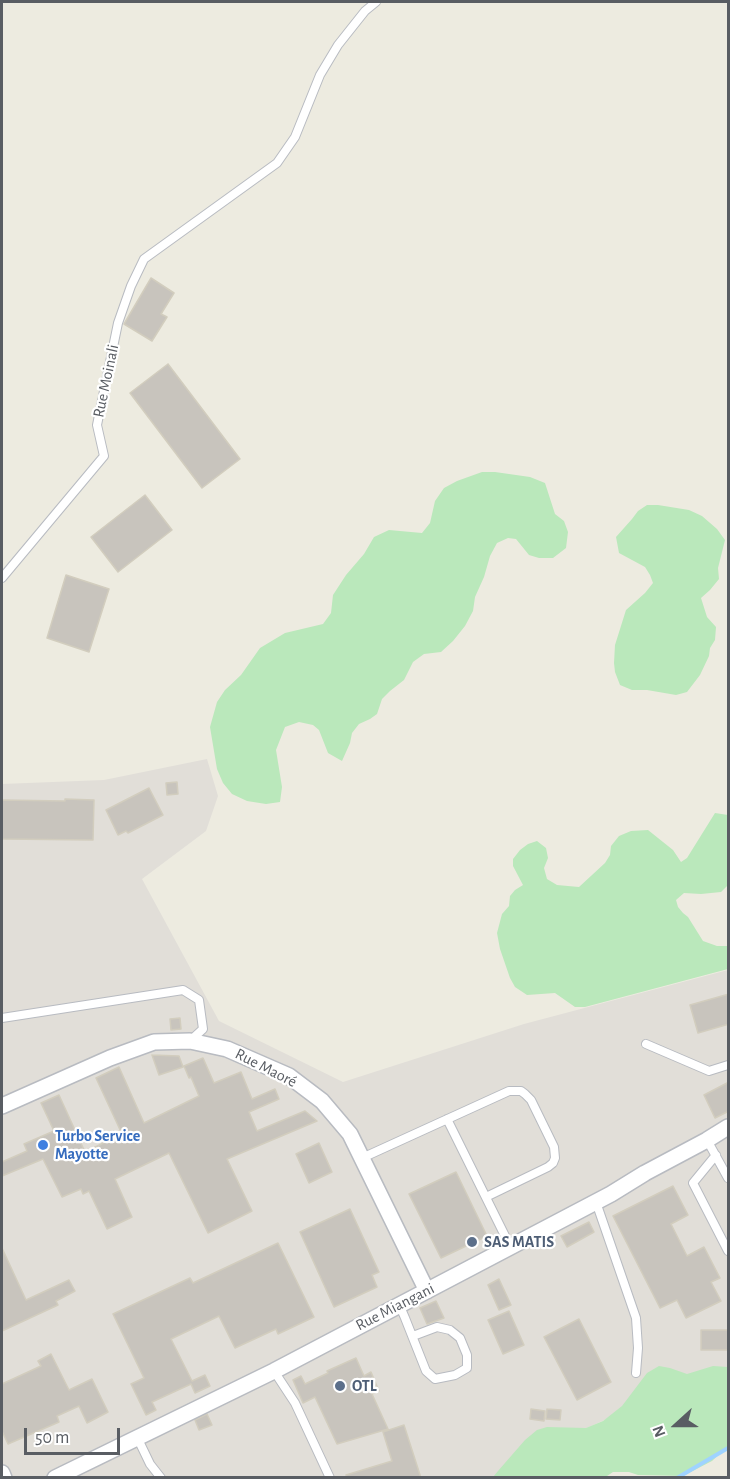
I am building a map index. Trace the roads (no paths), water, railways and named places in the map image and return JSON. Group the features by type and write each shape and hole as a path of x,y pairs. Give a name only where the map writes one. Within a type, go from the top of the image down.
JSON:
{"street":[{"name":"Rue Maoré","path":"2,1106 110,1058 154,1042 190,1041 227,1049 288,1076 322,1101 350,1134 426,1291"},
{"name":"Rue Miangani","path":"55,1478 274,1371 511,1248 729,1127"},
{"path":"2,1473 4,1478"}],"lane":[{"name":"Rue Moinali","path":"2,578 104,456 97,425 118,323 131,286 144,259 277,163 295,137 320,75 338,45 365,11 376,2"},
{"path":"2,1018 183,990 199,1000 203,1029 190,1041"},
{"path":"646,1044 709,1071 729,1065"},
{"path":"362,1158 509,1091 516,1090 531,1100 549,1137 555,1158 548,1167 486,1197"},
{"path":"447,1119 511,1248"},
{"path":"707,1140 729,1178"},
{"path":"716,1155 693,1184 729,1251"},
{"path":"596,1202 636,1317 638,1348 636,1373"},
{"path":"399,1305 426,1371 435,1379 455,1375 467,1368 467,1355 460,1338 450,1330 437,1328 413,1336"},
{"path":"274,1371 295,1403 330,1478"},
{"path":"137,1437 150,1464 161,1478"}],"waterway":[{"path":"677,1478 728,1448"}],"place":[{"name":"Turbo Service Mayotte","path":"43,1145"},
{"name":"SAS MATIS","path":"472,1242"},
{"name":"OTL","path":"340,1386"}]}
